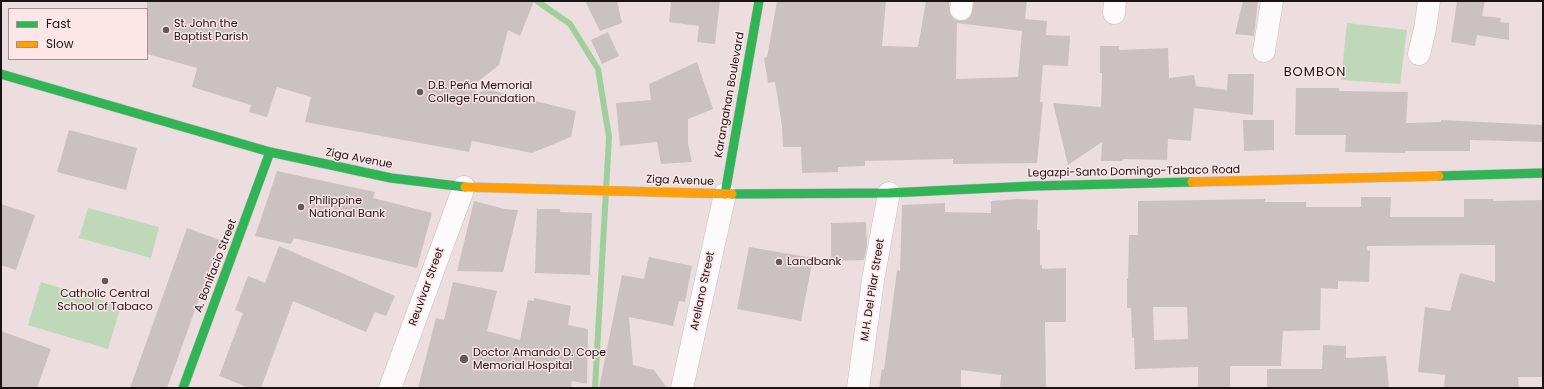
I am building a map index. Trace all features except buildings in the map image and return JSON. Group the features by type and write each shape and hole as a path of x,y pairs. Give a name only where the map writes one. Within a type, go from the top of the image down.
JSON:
{"main road":[{"name":"Karangahan Boulevard","path":"725,194 759,1"},
{"name":"Ziga Avenue","path":"1,74 270,152 391,178 464,187 725,194"},
{"name":"A. Bonifacio Street","path":"183,388 270,152"},
{"name":"Legazpi-Santo Domingo-Tabaco Road","path":"725,194 888,193 1034,186 1543,174"}],"street":[{"path":"1264,51 1272,1"},
{"path":"1419,54 1425,29 1429,1"},
{"name":"Reuvivar Street","path":"390,388 464,187"},
{"name":"M.H. Del Pilar Street","path":"858,388 888,193"},
{"name":"Arellano Street","path":"682,388 725,194"}],"green space":[{"path":"1347,23 1407,30 1400,84 1341,80"},
{"path":"88,208 159,227 151,258 79,238"},
{"path":"41,282 121,306 108,349 28,325"}],"waterway":[{"path":"537,1 570,24 598,69 609,137 595,388"}],"traffic: fast":[{"path":"725,194 759,1"},
{"path":"1,74 270,152 391,178 465,187"},
{"path":"183,388 270,152"},
{"path":"1439,176 1543,173"},
{"path":"732,194 889,193 1034,186 1192,182"}],"traffic: slow":[{"path":"1192,182 1439,176"},
{"path":"465,187 732,194"}],"place":[{"name":"St. John the Baptist Parish","path":"166,30"},
{"name":"D.B. Peña Memorial College Foundation","path":"420,92"},
{"name":"Philippine National Bank","path":"301,207"},
{"name":"Landbank","path":"779,262"},
{"name":"Catholic Central School of Tabaco","path":"105,281"},
{"name":"Doctor Amando D. Cope Memorial Hospital","path":"464,359"}],"district":[{"name":"BOMBON","path":"1315,73"}]}
